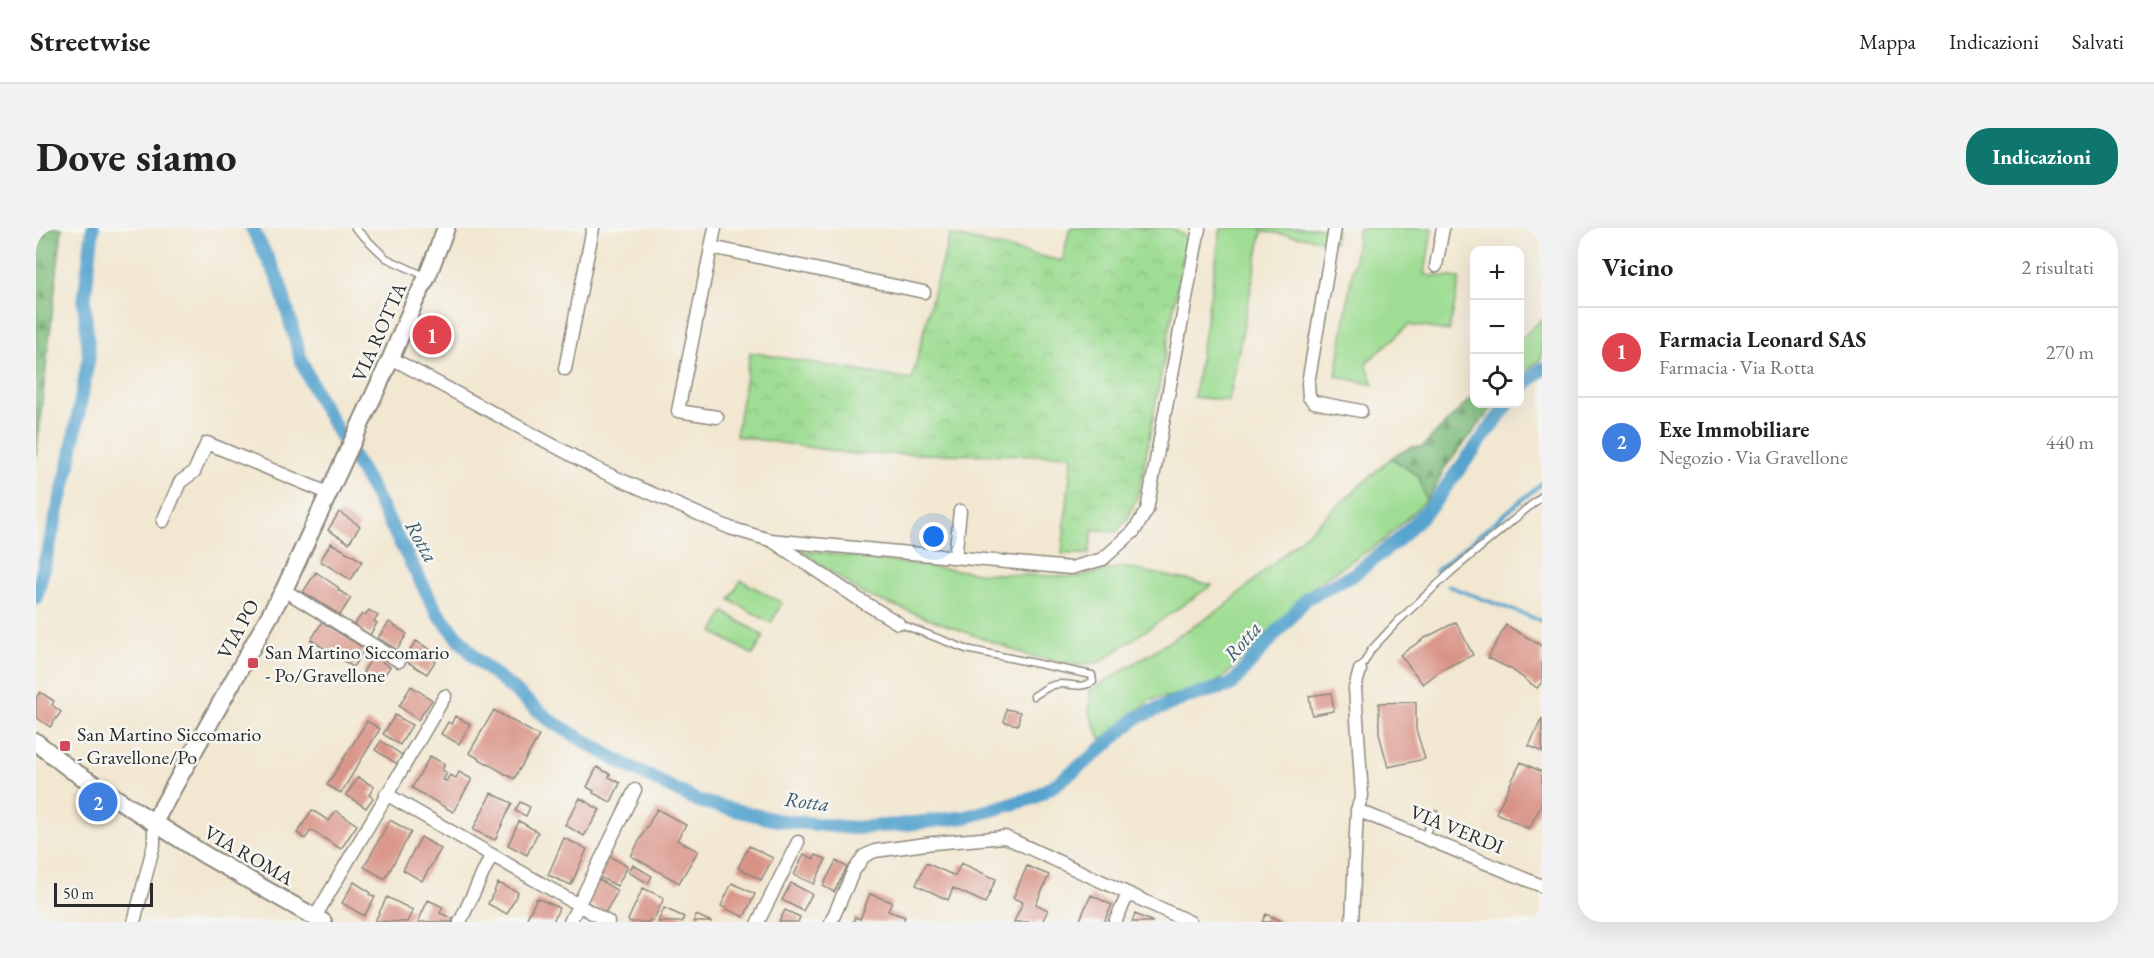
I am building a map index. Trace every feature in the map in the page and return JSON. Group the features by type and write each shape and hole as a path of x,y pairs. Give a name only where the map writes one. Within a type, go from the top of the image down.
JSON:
{"street":[{"name":"VIA ROTTA","path":"344,459 427,277 446,228"},
{"path":"564,369 593,228"},
{"path":"715,228 678,411 717,417"},
{"path":"390,358 601,471 730,528 770,540 1071,568 1103,559 1134,531 1147,510 1199,228"},
{"path":"1335,228 1308,383 1309,398 1314,402 1361,411"},
{"path":"1436,266 1443,228"},
{"path":"711,247 924,292"},
{"path":"163,520 180,482 194,472 207,443 328,493"},
{"name":"VIA PO","path":"154,822 284,590 344,459"},
{"path":"956,558 960,511"},
{"path":"770,540 860,600 898,622"},
{"path":"284,590 399,661"},
{"path":"1352,922 1357,810 1362,796 1356,688 1360,670"},
{"path":"319,920 386,794 446,696"},
{"name":"VIA ROMA","path":"36,742 69,769 205,855 319,920"},
{"path":"570,922 635,790"},
{"path":"386,794 608,922"},
{"name":"VIA VERDI","path":"1357,810 1542,886"},
{"path":"134,922 154,844 154,822"},
{"path":"831,922 853,872 864,855 874,851 933,843 1005,837 1190,922"},
{"path":"758,922 798,842"},
{"path":"460,922 491,856"},
{"path":"1115,922 1128,894"}],"lane":[{"path":"355,228 386,258 427,277"},
{"path":"1360,670 1371,650 1398,621 1451,572 1542,496"},
{"path":"898,622 966,648 1092,675 1093,682 1083,687 1059,684 1048,687 1034,696"},
{"path":"1424,837 1435,814"}],"green space":[{"path":"36,228 62,228 36,456"},
{"path":"1070,228 1172,228 1187,237 1139,492 1127,520 1116,532 1093,529 1089,554 1062,554 1072,455 853,454 736,436 750,352 912,380 950,235 1062,261"},
{"path":"1221,228 1336,228 1334,242 1262,231 1229,401 1194,397"},
{"path":"1359,228 1432,228 1425,275 1460,278 1449,331 1409,325 1366,363 1374,385 1336,376"},
{"path":"1542,319 1542,358 1524,374 1524,354 1524,336"},
{"path":"1470,399 1470,408 1492,408 1444,469 1426,500 1419,476 1391,458 1411,447 1422,447"},
{"path":"1391,458 1419,476 1426,500 1383,541 1316,584 1223,678 1206,689 1151,700 1101,740 1089,712 1090,691 1223,608"},
{"path":"800,550 979,573 1077,577 1122,567 1212,585 1100,662 1078,665 1030,656 863,594"},
{"path":"741,580 782,603 771,623 730,600"},
{"path":"724,612 764,636 753,655 713,632"}],"building":[{"path":"339,512 360,526 349,543 328,530"},
{"path":"331,543 362,561 351,580 320,561"},
{"path":"316,572 351,598 340,615 303,592"},
{"path":"369,610 378,616 370,635 354,625 362,614 365,616"},
{"path":"322,622 365,649 353,667 311,640"},
{"path":"389,622 407,634 397,650 378,638"},
{"path":"1456,622 1473,655 1443,669 1423,684 1400,655 1425,638"},
{"path":"1506,625 1542,646 1542,682 1537,688 1511,669 1488,658"},
{"path":"416,641 439,655 427,674 404,660"},
{"path":"373,656 390,667 379,683 363,672"},
{"path":"411,686 432,700 418,720 399,706"},
{"path":"40,692 54,701 52,705 61,712 50,727 36,717 36,698"},
{"path":"1331,693 1334,711 1312,715 1309,696"},
{"path":"1416,702 1416,729 1425,759 1388,767 1379,734 1379,703"},
{"path":"1006,709 1020,712 1018,725 1004,722"},
{"path":"494,710 539,736 514,779 469,753"},
{"path":"395,715 412,725 400,745 383,734"},
{"path":"455,716 470,724 459,744 441,734 448,722 451,724"},
{"path":"1542,718 1542,752 1529,746"},
{"path":"367,721 380,729 341,793 327,785"},
{"path":"381,741 402,755 397,764 375,750"},
{"path":"430,756 445,764 442,770 447,773 443,780 446,781 450,775 456,778 459,772 472,779 453,812 412,788"},
{"path":"1521,762 1542,772 1542,803 1529,829 1496,813"},
{"path":"597,767 620,783 611,802 593,793 594,791 587,787"},
{"path":"358,777 374,787 369,795 373,798 366,808 346,795"},
{"path":"491,793 512,803 495,840 473,830"},
{"path":"580,798 600,810 584,836 565,825"},
{"path":"520,802 530,807 526,816 515,811"},
{"path":"657,809 686,825 677,840 698,851 679,883 631,856"},
{"path":"312,810 329,821 336,811 357,825 341,849 311,830 305,839 297,833"},
{"path":"390,820 411,832 385,879 364,867"},
{"path":"519,821 538,832 527,855 508,845"},
{"path":"421,837 441,849 422,881 403,870"},
{"path":"564,838 587,849 571,885 548,875"},
{"path":"749,846 773,858 761,880 738,868"},
{"path":"804,854 814,859 816,855 826,859 814,884 794,875"},
{"path":"607,855 628,866 617,886 599,877"},
{"path":"836,861 847,867 834,892 823,886"},
{"path":"926,863 955,876 961,863 996,879 985,903 953,888 948,900 916,885"},
{"path":"633,865 652,876 648,883 628,872"},
{"path":"1027,866 1049,875 1036,904 1048,910 1042,922 1014,922 1023,902 1013,898"},
{"path":"598,879 618,891 605,913 587,902"},
{"path":"354,882 375,897 364,916 342,903"},
{"path":"498,883 518,892 507,914 488,904"},
{"path":"732,883 755,894 744,917 721,906"},
{"path":"791,883 812,894 803,911 782,900"},
{"path":"643,888 664,898 653,921 631,922 628,920"},
{"path":"870,894 892,902 888,911 905,917 903,922 853,922 855,917 860,919"},
{"path":"1091,895 1112,905 1104,922 1079,922"},
{"path":"387,897 413,910 407,922 375,921"},
{"path":"537,898 559,908 553,922 525,922"},
{"path":"428,900 443,907 440,913 454,919 452,922 418,922"},
{"path":"664,908 684,917 682,922 658,922"},
{"path":"785,910 800,917 798,922 779,922"},
{"path":"1135,914 1153,922 1132,922"},
{"path":"1266,914 1284,922 1262,922"},
{"path":"696,915 712,922 693,922"}],"waterway":[{"path":"36,598 69,465 89,356 84,302 93,228"},
{"name":"Rotta","path":"252,228 279,281 301,360 318,398 368,482 437,612 476,659 551,721 618,761 698,801 776,820 853,828 898,825 966,817 1033,798 1093,756 1136,718 1187,697 1231,685 1307,598 1353,575 1397,541 1433,504 1505,408"},
{"name":"Rotta","path":"1524,385 1542,369"},
{"path":"1436,571 1542,483"},
{"path":"1448,586 1542,621"}],"place":[{"name":"Farmacia Leonard SAS","path":"432,335"},
{"name":"San Martino Siccomario - Po/Gravellone","path":"253,663"},
{"name":"San Martino Siccomario - Gravellone/Po","path":"65,746"},
{"name":"Exe Immobiliare","path":"98,802"}]}
